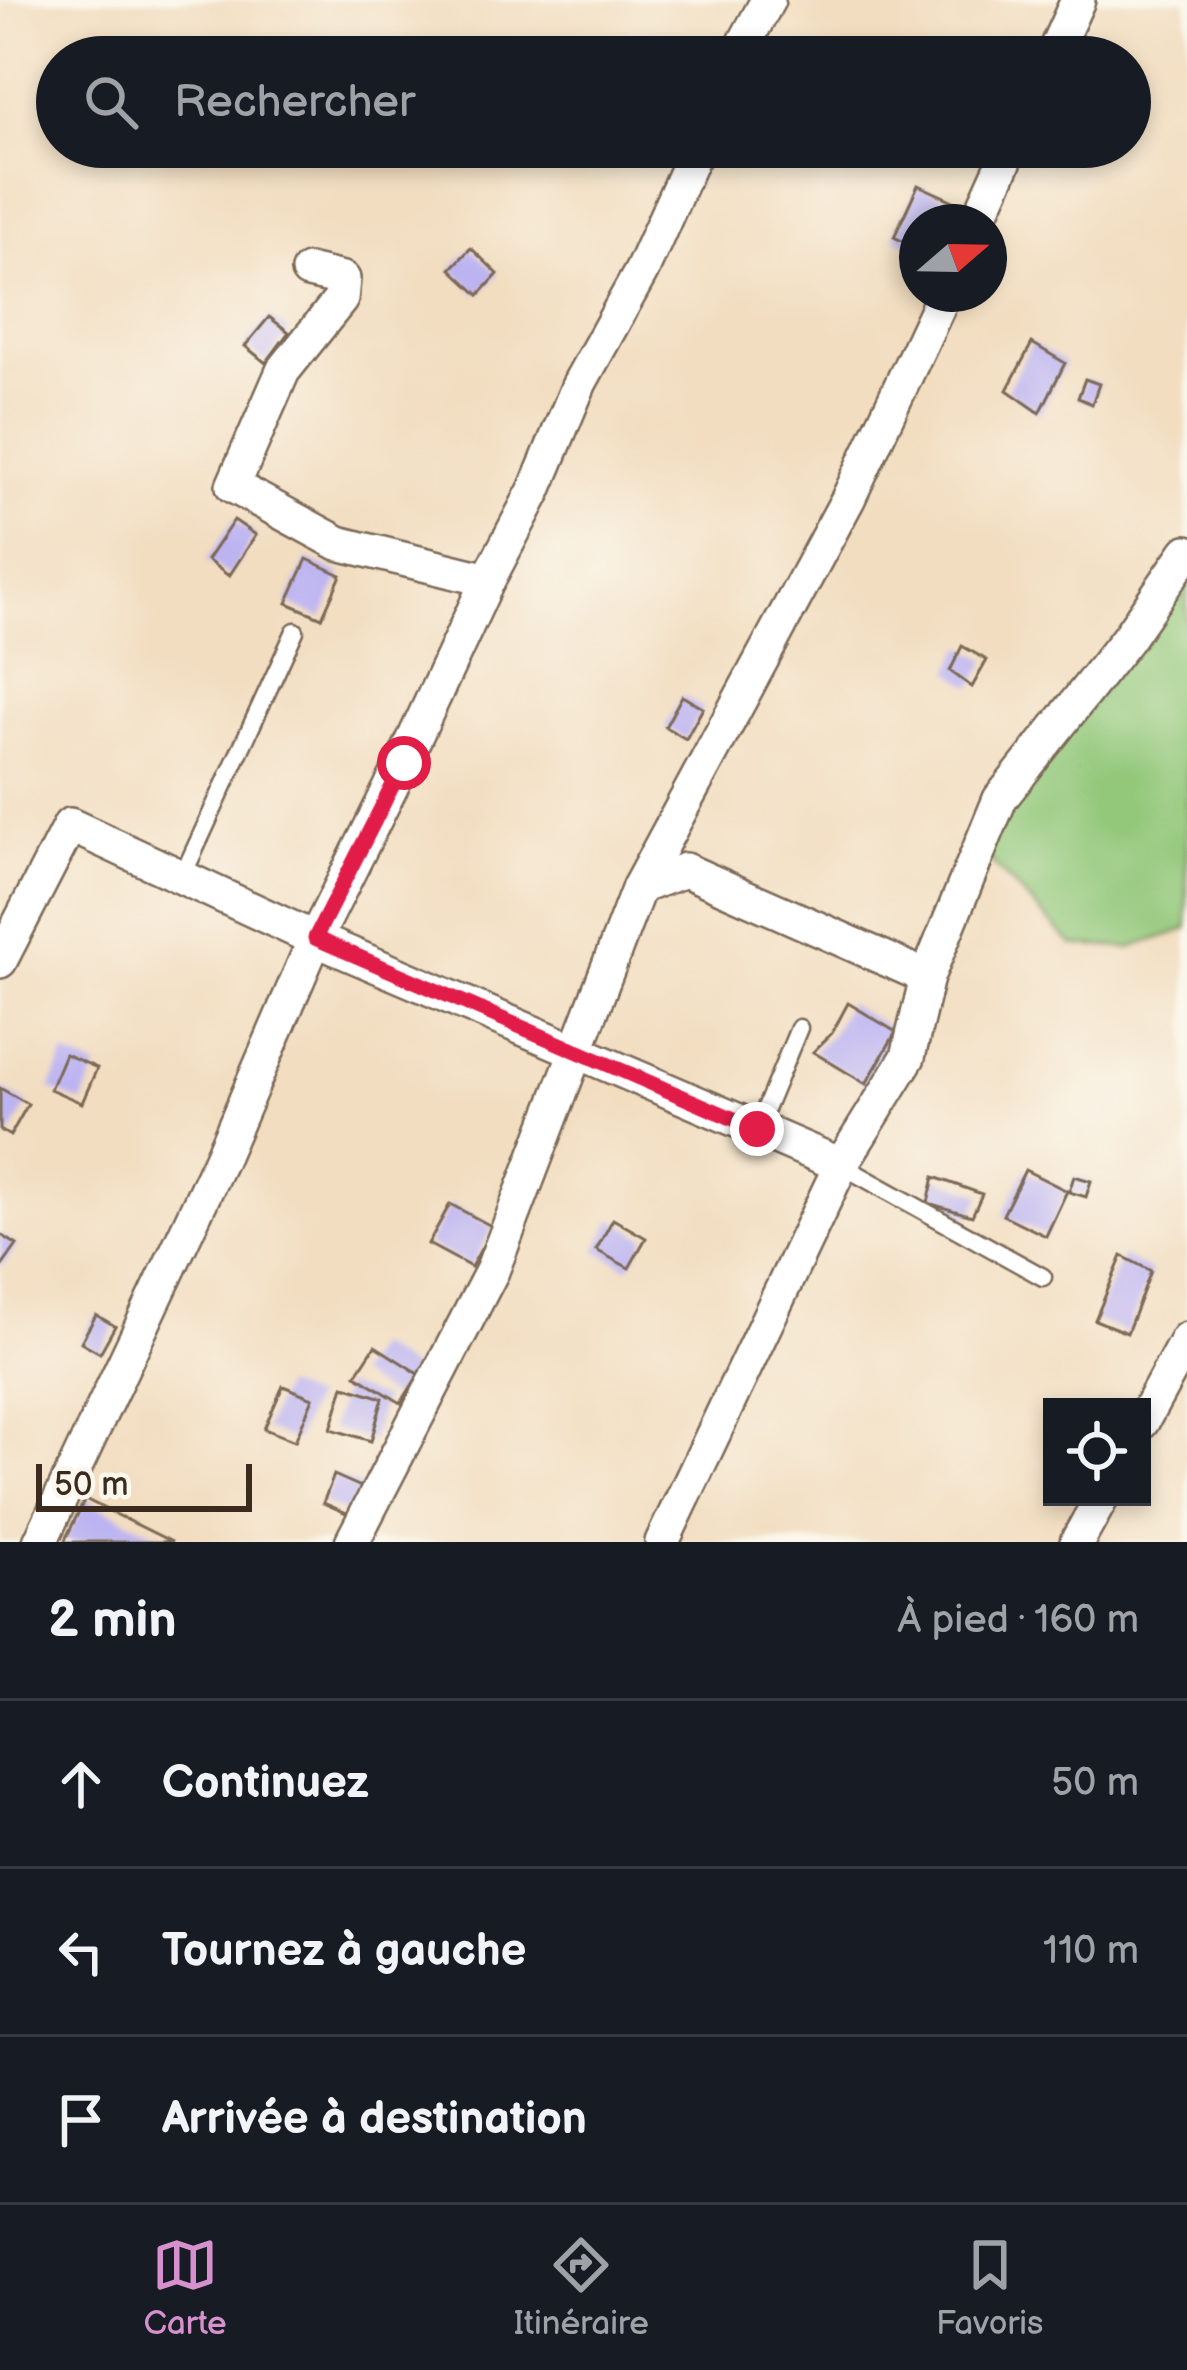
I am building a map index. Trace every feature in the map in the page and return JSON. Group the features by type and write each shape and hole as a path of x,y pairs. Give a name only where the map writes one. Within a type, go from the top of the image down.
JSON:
{"street":[{"path":"748,36 767,0"},
{"path":"1062,36 1078,0"},
{"path":"40,1542 220,1160 315,938 404,763 535,490 580,382 642,270 688,168"},
{"path":"984,204 1001,168"},
{"path":"308,271 343,279 341,299 283,371 233,486 338,543 488,580"},
{"path":"352,1542 492,1271 639,887 848,499 936,312"},
{"path":"662,1542 841,1165 908,1057 927,977 1000,799 1127,639 1187,552"},
{"path":"0,962 70,825 315,938 841,1165"},
{"path":"639,887 685,870 927,977"},
{"path":"1151,1405 1187,1339"},
{"path":"1077,1542 1097,1506"}],"lane":[{"path":"183,875 295,632"},
{"path":"757,1129 800,1028"},
{"path":"841,1165 1042,1276"}],"green space":[{"path":"1187,576 1187,929 1130,948 1073,945 980,851"}],"building":[{"path":"918,185 960,204 909,204"},
{"path":"471,248 498,274 479,295 451,269"},
{"path":"269,317 289,332 266,363 245,346"},
{"path":"1032,343 1065,363 1040,413 1007,390"},
{"path":"1085,379 1099,384 1092,404 1078,398"},
{"path":"234,520 256,535 229,576 207,560"},
{"path":"307,559 341,575 322,618 287,603"},
{"path":"962,646 987,660 972,687 950,671"},
{"path":"682,696 703,708 686,739 665,727"},
{"path":"848,1003 896,1032 866,1084 813,1052 832,1033"},
{"path":"65,1054 97,1068 82,1103 50,1089"},
{"path":"0,1088 28,1104 10,1136 0,1130"},
{"path":"1025,1170 1067,1191 1046,1236 1003,1215"},
{"path":"1074,1176 1091,1181 1086,1197 1069,1192"},
{"path":"934,1177 982,1194 972,1216 928,1203"},
{"path":"450,1204 493,1227 471,1267 428,1244"},
{"path":"613,1219 646,1238 629,1268 596,1250"},
{"path":"0,1234 17,1245 0,1269"},
{"path":"1122,1256 1151,1271 1127,1333 1095,1320"},
{"path":"96,1315 115,1326 100,1353 81,1342"},
{"path":"375,1346 419,1374 401,1403 356,1375"},
{"path":"283,1386 313,1398 295,1441 264,1429"},
{"path":"344,1386 383,1398 371,1441 331,1429"},
{"path":"334,1475 370,1491 358,1518 323,1503"},
{"path":"85,1499 172,1542 64,1542"}],"route":[{"path":"404,763 315,938 757,1129"}]}
